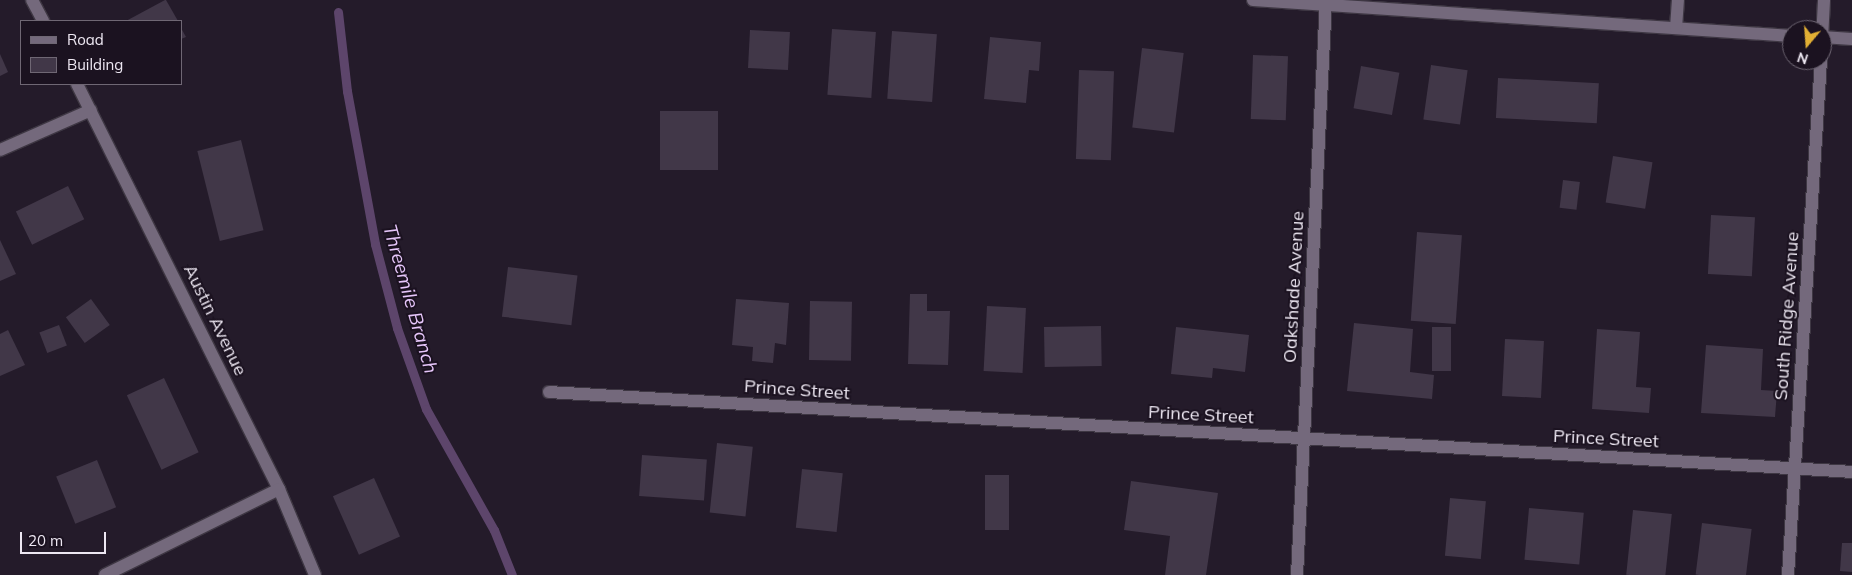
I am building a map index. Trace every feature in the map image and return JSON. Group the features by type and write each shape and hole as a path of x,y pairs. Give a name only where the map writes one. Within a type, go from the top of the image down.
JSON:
{"street":[{"path":"32,0 42,20"},
{"path":"1253,0 1326,2 1782,35"},
{"path":"1676,28 1678,0"},
{"path":"1823,20 1824,0"},
{"name":"Oakshade Avenue","path":"1297,575 1326,2"},
{"path":"1832,38 1852,39"},
{"name":"South Ridge Avenue","path":"1788,575 1820,70"},
{"name":"Austin Avenue","path":"78,85 279,489 315,575"},
{"path":"0,150 91,110"},
{"name":"Prince Street","path":"549,392 1852,472"},
{"path":"105,575 279,489"}],"building":[{"path":"165,0 177,20 128,20"},
{"path":"832,29 876,32 871,98 827,95"},
{"path":"182,30 186,37 182,39"},
{"path":"750,30 790,32 788,70 748,68"},
{"path":"892,31 937,34 932,102 887,99"},
{"path":"990,37 1041,42 1039,71 1029,70 1026,103 984,99"},
{"path":"1142,48 1184,53 1174,133 1132,127"},
{"path":"0,54 8,72 0,76"},
{"path":"1253,55 1288,56 1286,120 1251,119"},
{"path":"1431,65 1468,70 1460,125 1423,119"},
{"path":"1361,66 1399,73 1392,115 1354,108"},
{"path":"1079,70 1114,71 1111,160 1076,159"},
{"path":"1498,78 1599,83 1597,123 1496,118"},
{"path":"660,111 718,111 718,170 660,170"},
{"path":"241,140 263,230 220,241 197,151"},
{"path":"1613,156 1653,162 1645,209 1606,202"},
{"path":"1563,180 1580,182 1576,210 1560,208"},
{"path":"68,186 84,219 32,245 16,211"},
{"path":"1711,215 1755,217 1752,276 1708,274"},
{"path":"1417,232 1462,235 1456,324 1411,321"},
{"path":"0,240 16,274 0,281"},
{"path":"508,267 577,276 571,325 502,317"},
{"path":"910,294 927,294 927,311 950,311 948,365 908,364"},
{"path":"91,299 110,325 85,343 66,317"},
{"path":"736,299 789,303 786,345 775,343 773,363 752,361 753,347 732,345"},
{"path":"810,301 852,302 851,361 809,360"},
{"path":"987,306 1026,308 1023,373 984,371"},
{"path":"1354,323 1413,329 1410,372 1434,375 1432,399 1347,391"},
{"path":"59,325 67,346 47,353 39,333"},
{"path":"1101,326 1102,366 1045,367 1044,327"},
{"path":"1176,327 1249,335 1245,372 1213,368 1212,378 1171,374"},
{"path":"1432,327 1451,327 1451,371 1432,371"},
{"path":"1597,329 1640,332 1636,387 1651,388 1649,413 1592,409"},
{"path":"8,330 25,365 0,376 0,334"},
{"path":"1505,339 1544,341 1541,398 1502,396"},
{"path":"1706,345 1763,349 1761,390 1777,391 1775,417 1701,413"},
{"path":"164,378 199,452 161,470 127,395"},
{"path":"717,443 753,447 745,516 710,513"},
{"path":"642,455 707,460 704,500 639,496"},
{"path":"97,460 116,507 75,524 56,476"},
{"path":"802,469 843,473 837,532 796,528"},
{"path":"985,475 1009,475 1009,530 985,530"},
{"path":"374,478 400,536 359,555 333,496"},
{"path":"1131,481 1218,493 1206,575 1165,575 1170,536 1124,530"},
{"path":"1450,498 1486,501 1481,559 1445,556"},
{"path":"1529,508 1584,513 1579,565 1524,560"},
{"path":"1633,510 1672,514 1665,575 1626,575"},
{"path":"1702,523 1752,529 1746,575 1696,575"},
{"path":"1842,543 1852,543 1852,572 1840,571"}],"waterway":[{"name":"Threemile Branch","path":"338,12 347,91 375,244 397,328 426,409 494,530 512,575"}]}
